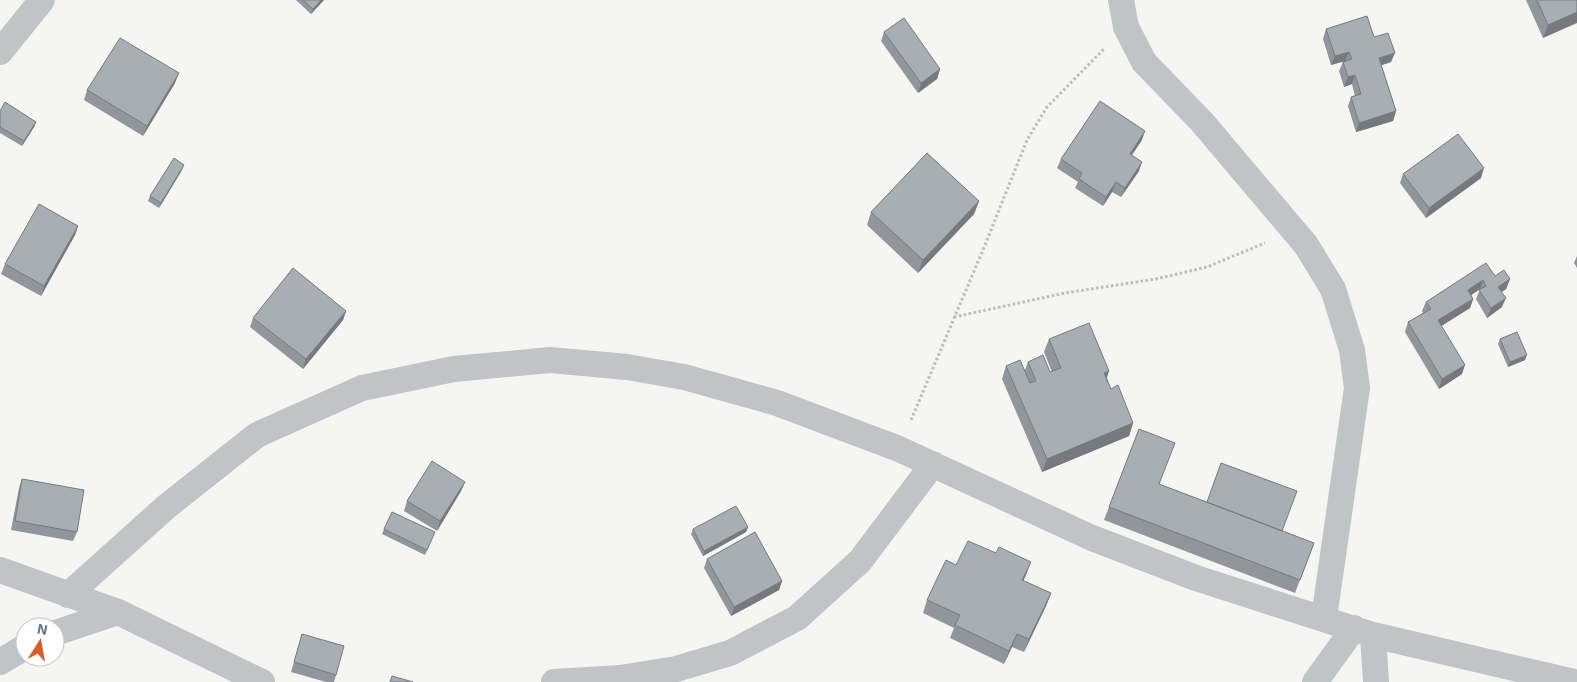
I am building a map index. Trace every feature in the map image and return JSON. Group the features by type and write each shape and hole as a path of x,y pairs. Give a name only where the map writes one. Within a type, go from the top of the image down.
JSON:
{"street":[{"path":"0,52 42,0"},
{"path":"1121,0 1126,27 1144,62 1202,122 1306,245 1333,289 1352,350 1357,388 1324,618"},
{"path":"68,595 166,507 257,435 362,388 454,369 550,360 627,367 684,377 777,403 899,449 1092,538 1196,578 1363,632 1574,682"},
{"path":"554,682 620,678 676,669 730,653 797,618 860,561 933,464"},
{"path":"0,570 118,612 262,682"},
{"path":"65,630 118,612"},
{"path":"1315,682 1363,632"},
{"path":"1363,632 1376,682"},
{"path":"0,662 15,653"}],"path":[{"path":"899,449 1027,140 1047,107 1126,27"},
{"path":"953,317 1065,293 1156,279 1207,267 1293,230"}],"building":[{"path":"303,0 321,0 313,9"},
{"path":"1537,0 1577,0 1577,12 1548,25"},
{"path":"1367,16 1374,37 1388,33 1395,53 1379,58 1396,111 1359,123 1351,97 1361,94 1355,75 1348,77 1343,62 1352,59 1349,52 1335,56 1326,29"},
{"path":"904,18 940,69 921,83 884,32"},
{"path":"120,38 179,73 147,126 87,90"},
{"path":"1100,101 1145,131 1130,154 1142,162 1125,188 1116,182 1106,197 1079,179 1082,173 1061,159"},
{"path":"5,102 36,122 24,141 0,127 0,111"},
{"path":"1458,134 1484,168 1429,208 1403,174"},
{"path":"927,153 979,201 923,260 871,212"},
{"path":"174,158 184,165 161,203 150,196"},
{"path":"39,204 78,226 44,286 5,264"},
{"path":"1486,263 1495,276 1504,270 1510,279 1498,287 1506,298 1491,308 1479,290 1486,286 1483,280 1468,290 1473,299 1438,320 1465,365 1442,379 1408,322 1431,309 1426,302"},
{"path":"293,268 346,311 306,359 253,318"},
{"path":"1089,323 1109,371 1104,373 1111,389 1118,385 1133,423 1047,459 1006,366 1020,360 1030,383 1036,381 1028,362 1043,355 1050,372 1061,368 1049,339"},
{"path":"1517,332 1527,355 1510,362 1500,339"},
{"path":"1139,429 1175,443 1159,484 1314,543 1300,580 1109,507"},
{"path":"432,461 465,482 440,521 407,501"},
{"path":"1221,463 1297,491 1282,531 1207,502"},
{"path":"22,479 84,490 77,532 15,521"},
{"path":"736,506 748,527 704,551 693,529"},
{"path":"392,512 435,532 427,550 384,529"},
{"path":"755,532 782,581 734,607 707,559"},
{"path":"968,541 996,553 999,547 1031,562 1022,580 1051,593 1029,639 1017,634 1009,651 955,625 960,615 927,600 946,560 956,565"},
{"path":"302,634 344,646 336,675 294,662"},
{"path":"392,676 413,682 390,682"}]}
